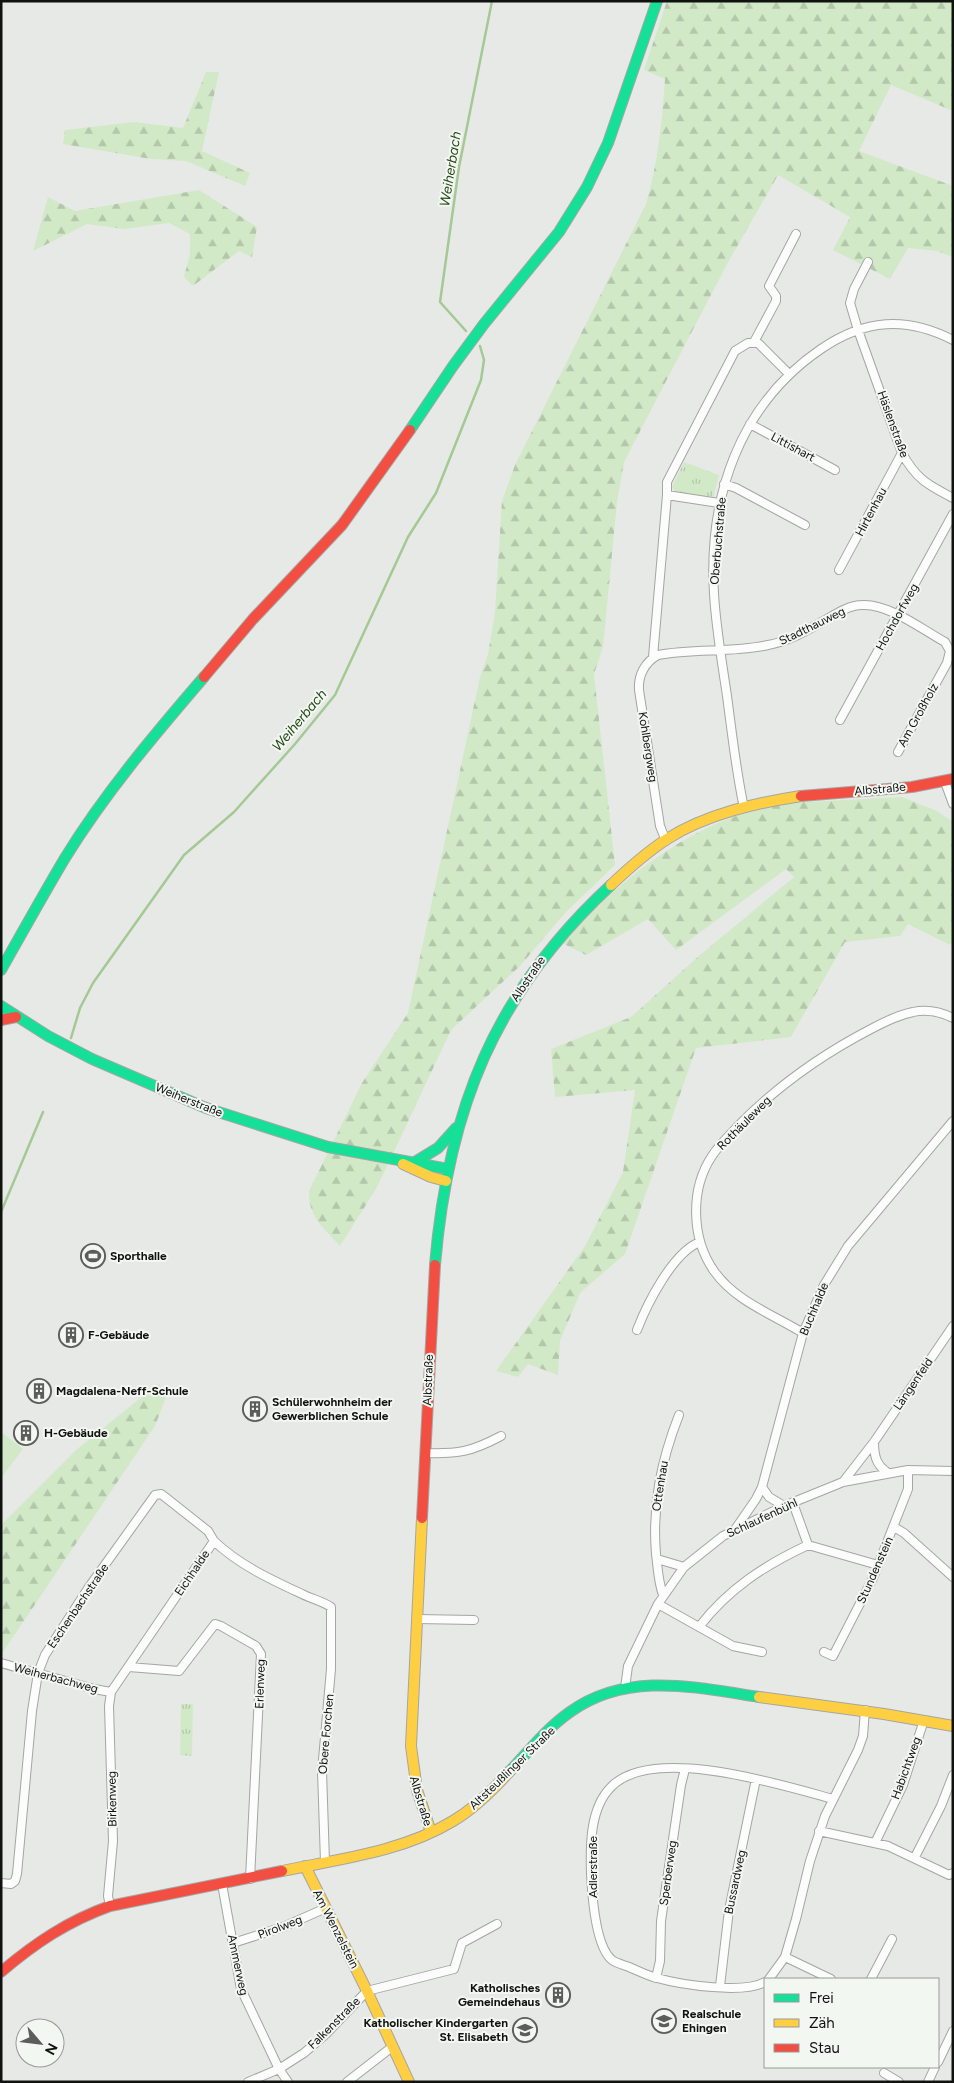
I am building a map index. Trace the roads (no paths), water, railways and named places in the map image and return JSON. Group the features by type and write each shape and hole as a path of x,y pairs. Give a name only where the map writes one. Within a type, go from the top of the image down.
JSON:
{"street":[{"path":"1,970 66,856 117,784 162,726 253,619 342,524 409,432 452,366 559,232 587,187 608,143 657,1"},
{"path":"789,374 761,346 754,342 776,301 776,296 769,286 796,234"},
{"path":"858,330 850,303 852,294 868,262"},
{"name":"Oberbuchstraße","path":"744,808 720,650 714,593 719,503 735,453 750,424 768,397 789,374 830,342 858,330 879,325 909,324 923,326 953,340"},
{"name":"Häslenstraße","path":"858,330 902,453 910,468 924,482 953,498"},
{"name":"Kohlbergweg","path":"666,840 660,826 639,690 640,676 653,657 667,482 735,351 742,345 754,342"},
{"name":"Littishart","path":"750,424 835,470"},
{"name":"Hirtenhau","path":"839,570 902,453"},
{"path":"724,484 736,488 805,525"},
{"path":"666,495 719,503"},
{"name":"Hochdorfweg","path":"840,720 953,514"},
{"name":"Stadthauweg","path":"720,650 766,646 782,642 834,614 861,605 874,606 898,616 945,642 950,651"},
{"path":"653,657 663,654 720,650"},
{"name":"Am Großholz","path":"898,752 947,663 950,651"},
{"path":"949,780 953,804"},
{"name":"Albstraße","path":"431,1832 416,1793 410,1746 418,1619 432,1314 438,1238 448,1169 460,1120 488,1047 508,1010 538,963 555,941 580,912 621,875 666,840 696,824 744,808 788,797 949,780"},
{"name":"Weiherstraße","path":"1,1006 16,1017 92,1059 206,1108 328,1147 448,1169"},
{"name":"Rothäuleweg","path":"803,1333 756,1307 728,1286 714,1271 700,1242 697,1225 696,1207 699,1187 704,1172 712,1156 723,1142 798,1073 825,1055 897,1017 922,1010 953,1018"},
{"path":"1,1020 16,1017"},
{"path":"415,1162 430,1155 442,1146 460,1120"},
{"name":"Buchhalde","path":"736,1528 762,1487 803,1333 824,1285 839,1258 953,1121"},
{"name":"Weiherstraße","path":"391,1158 431,1177 446,1181"},
{"path":"637,1330 660,1283 684,1252 692,1245 700,1242"},
{"name":"Längenfeld","path":"843,1482 874,1442 953,1326"},
{"name":"Ottenhau","path":"663,1595 658,1581 654,1519 659,1477 664,1455 679,1415"},
{"path":"425,1454 456,1454 484,1445 501,1436"},
{"path":"874,1442 874,1452 879,1467 887,1472"},
{"name":"Schlaufenbühl","path":"626,1688 625,1680 628,1666 663,1595 684,1567 704,1550 736,1528 843,1482 887,1472 908,1470 953,1471"},
{"name":"Stundenstein","path":"824,1652 833,1656 878,1565 908,1488 908,1470"},
{"path":"762,1487 769,1497 784,1506"},
{"name":"Eschenbachstraße","path":"1,1883 11,1884 15,1881 17,1874 32,1712 38,1673 45,1655 59,1632 155,1495 161,1494 165,1497 208,1531 214,1541"},
{"path":"793,1503 808,1545"},
{"path":"894,1527 904,1533 953,1577"},
{"name":"Eichhalde","path":"111,1692 214,1541 224,1551 243,1564 305,1596 331,1607"},
{"path":"699,1627 720,1602 747,1579 768,1565 808,1545 878,1565"},
{"path":"657,1560 684,1567"},
{"path":"658,1604 733,1646 762,1652"},
{"name":"Obere Forchen","path":"325,1862 322,1771 331,1669 331,1607"},
{"path":"418,1619 474,1620"},
{"name":"Erlenweg","path":"129,1667 179,1671 216,1624 256,1646 261,1654 250,1879"},
{"name":"Weiherbachweg","path":"1,1663 111,1692"},
{"name":"Altsteußlinger Straße","path":"1,1972 64,1924 110,1906 250,1879 325,1862 389,1847 431,1832 454,1821 478,1803 572,1710 600,1694 626,1688 661,1686 700,1688 865,1710 953,1726"},
{"name":"Birkenweg","path":"110,1906 108,1896 113,1841 109,1706 111,1692"},
{"path":"770,1978 785,1957 819,1831 858,1750 863,1736 865,1710"},
{"name":"Habichtweg","path":"875,1843 903,1785 924,1720"},
{"name":"Adlerstraße","path":"764,1982 750,1987 687,1984 656,1978 612,1960 603,1946 593,1905 590,1859 598,1806 604,1795 622,1778 642,1770 685,1769 756,1779 833,1799"},
{"name":"Sperberweg","path":"656,1978 660,1961 661,1921 685,1769"},
{"path":"915,1857 941,1806 953,1775"},
{"name":"Bussardweg","path":"720,1986 727,1919 756,1779"},
{"path":"819,1831 888,1846 915,1857 949,1875 953,1873"},
{"name":"Am Wenzelstein","path":"305,1866 367,1991 409,2082"},
{"name":"Ammerweg","path":"222,1884 243,1995 279,2069 288,2082"},
{"name":"Pirolweg","path":"233,1943 283,1927 326,1908"},
{"path":"367,1991 454,1969 462,1943 497,1924"},
{"path":"872,1978 892,1939"},
{"path":"785,1957 829,1978"},
{"name":"Falkenstraße","path":"248,2082 279,2069 313,2046 367,1991"},
{"path":"939,2060 953,2032"},
{"path":"347,2082 392,2047"},
{"path":"928,2082 935,2068"},
{"path":"884,2074 899,2082"}],"waterway":[{"name":"Weiherbach","path":"466,331 440,302 459,167 492,1"},
{"name":"Weiherbach","path":"71,1038 80,1008 93,983 184,855 234,812 295,744 335,695 408,537 436,493 481,380 484,360 480,346"},
{"name":"Weiherbach","path":"1,1212 43,1112"}],"place":[{"name":"Sporthalle","path":"93,1256"},
{"name":"F-Gebäude","path":"71,1335"},
{"name":"Magdalena-Neff-Schule","path":"39,1391"},
{"name":"Schülerwohnheim der Gewerblichen Schule","path":"255,1409"},
{"name":"H-Gebäude","path":"26,1433"},
{"name":"Katholisches Gemeindehaus","path":"558,1995"},
{"name":"Realschule Ehingen","path":"664,2021"},
{"name":"Katholischer Kindergarten St. Elisabeth","path":"525,2030"}]}
